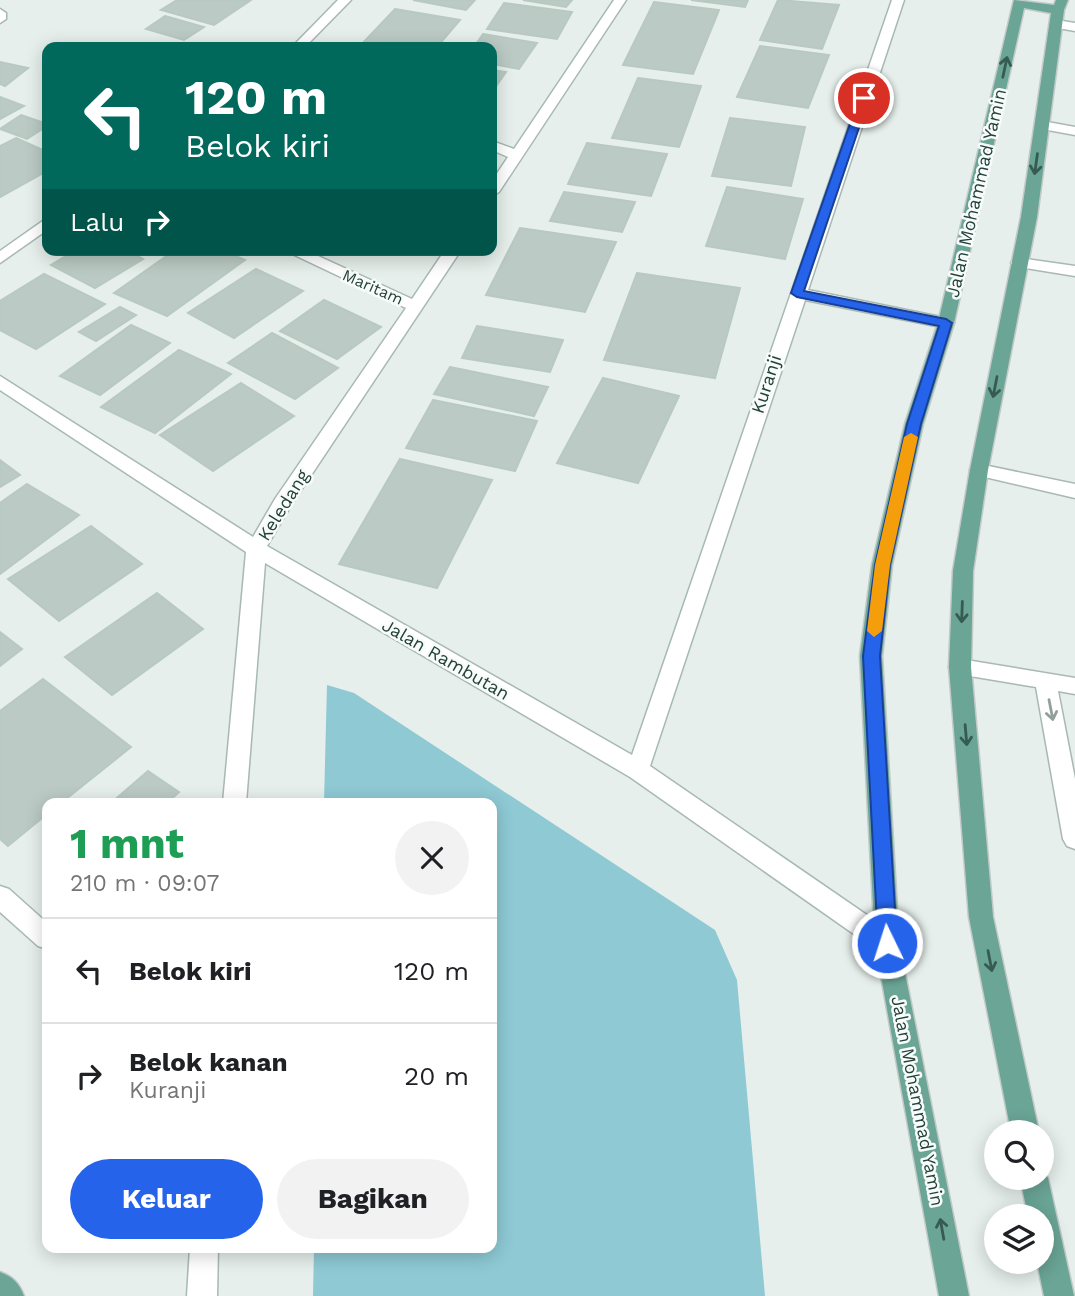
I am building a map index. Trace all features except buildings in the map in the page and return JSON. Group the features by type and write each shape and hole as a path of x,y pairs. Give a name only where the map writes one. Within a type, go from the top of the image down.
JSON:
{"main road":[{"path":"1015,1 1059,11 1019,263 979,470 963,570 960,667 981,917 1023,1120"},
{"name":"Jalan Mohammad Yamin","path":"954,1296 887,943 872,656 882,565 914,424 946,323 1015,1"},
{"path":"1037,1190 1059,1296"},
{"path":"0,1287 9,1296"}],"street":[{"path":"304,42 345,0"},
{"path":"497,184 620,0"},
{"name":"Kuranji","path":"638,770 898,0"},
{"path":"1059,11 1075,27"},
{"path":"1042,125 1075,131"},
{"path":"497,147 516,155"},
{"path":"0,258 42,227"},
{"name":"Maritam","path":"305,256 415,306"},
{"name":"Keledang","path":"234,798 256,548 282,504 449,256"},
{"path":"1019,263 1075,271"},
{"path":"797,293 946,323"},
{"name":"Jalan Rambutan","path":"0,382 256,548 638,770 887,943"},
{"path":"979,470 1075,491"},
{"path":"960,667 1075,686"},
{"path":"1045,680 1075,839"},
{"path":"0,897 42,934"},
{"path":"202,1296 204,1253"}],"water":[{"path":"327,685 354,693 715,930 737,980 765,1296 313,1296 314,1253 497,1253 497,798 324,798"}],"slow traffic":[{"path":"874,631 882,565 911,437"}],"route":[{"path":"864,98 797,293 946,323 914,424 882,565 872,656 873,723 887,943"}]}
